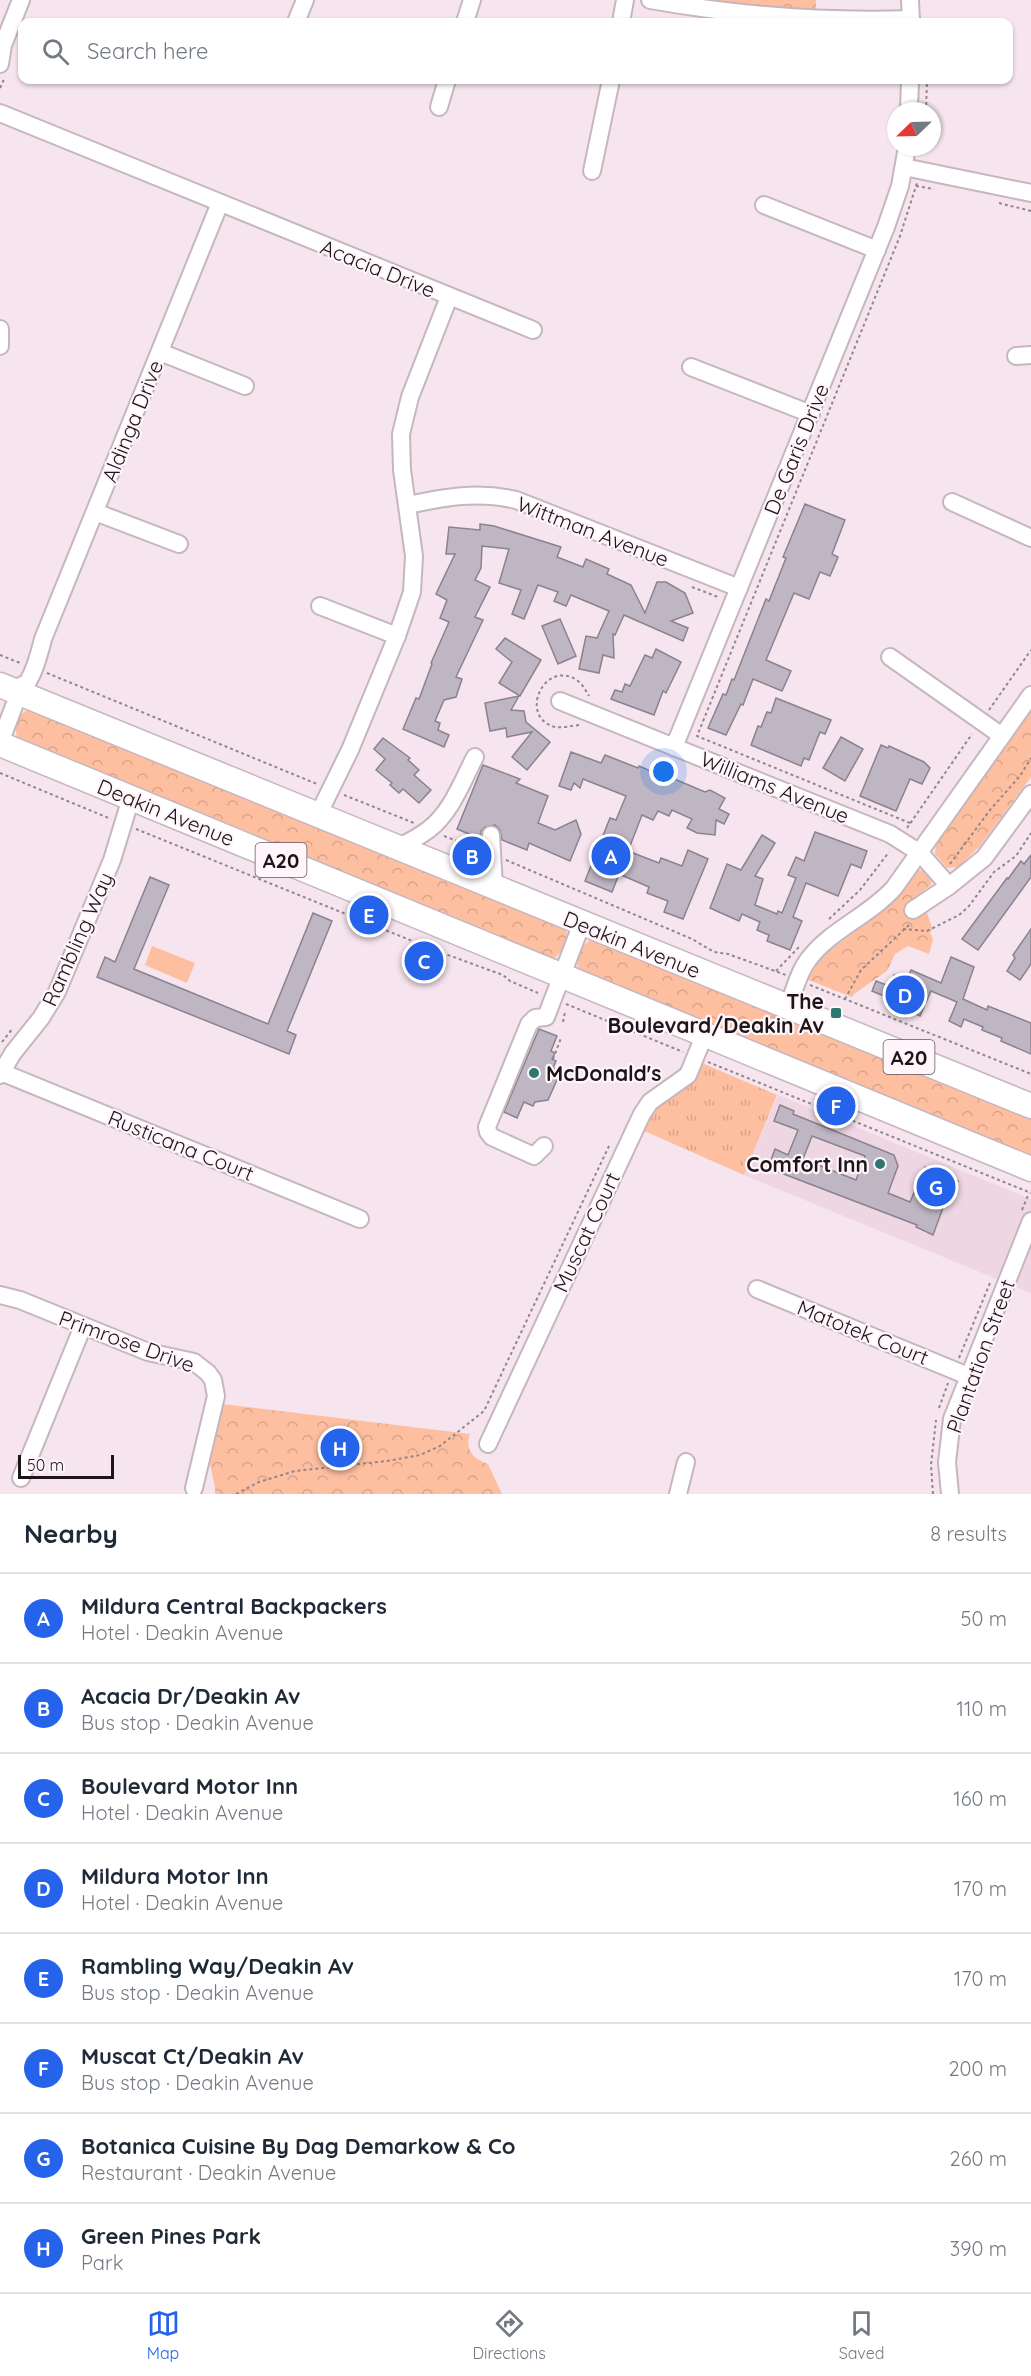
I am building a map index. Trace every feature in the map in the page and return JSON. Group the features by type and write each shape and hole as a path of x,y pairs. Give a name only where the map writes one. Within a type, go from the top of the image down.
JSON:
{"highway":[{"name":"Deakin Avenue","path":"10,690 1031,1106"},
{"name":"Deakin Avenue","path":"0,743 136,800 557,987 700,1047 1031,1169"}],"street":[{"path":"0,64 2,47 21,0"},
{"path":"298,18 305,0"},
{"path":"466,18 472,0"},
{"path":"622,18 625,0"},
{"path":"650,0 815,18"},
{"path":"910,0 911,18"},
{"path":"439,107 446,84"},
{"path":"592,171 610,84"},
{"path":"909,102 910,84"},
{"name":"Acacia Drive","path":"0,113 449,297 404,415 400,451 413,538 414,575 406,613 323,818"},
{"name":"De Garis Drive","path":"674,747 811,414 897,196 913,174 909,156"},
{"path":"913,174 1031,193"},
{"name":"Aldinga Drive","path":"0,743 10,690 32,667 220,203"},
{"path":"764,205 877,250"},
{"path":"449,297 533,330"},
{"path":"0,329 0,346"},
{"path":"160,352 245,386"},
{"path":"691,367 811,414"},
{"name":"Wittman Avenue","path":"408,505 461,495 497,496 516,500 739,588"},
{"path":"952,502 1031,538"},
{"path":"95,512 179,544"},
{"path":"320,606 397,636"},
{"path":"890,657 1002,736"},
{"path":"788,1007 808,960 840,930 882,902 920,853 1031,695"},
{"name":"Williams Avenue","path":"560,701 900,839 920,853 945,880"},
{"path":"399,847 429,830 445,813 475,757"},
{"path":"913,910 945,880 984,858 1031,794"},
{"name":"Rambling Way","path":"1,1074 13,1053 41,1018 57,992 136,800"},
{"path":"491,836 490,854 494,887"},
{"path":"544,1146 534,1156 531,1155 492,1137 488,1132 489,1122 529,1024 535,1018 546,1017 582,923"},
{"name":"Muscat Court","path":"488,1444 642,1114 650,1101 688,1075 700,1047"},
{"name":"Rusticana Court","path":"1,1074 360,1219"},
{"path":"489,1122 494,1129 524,1142"},
{"name":"Plantation Street","path":"950,1494 948,1441 952,1419 1031,1221"},
{"name":"Matotek Court","path":"757,1289 968,1376"},
{"name":"Primrose Drive","path":"0,1295 20,1300 148,1352 194,1362 213,1380 216,1396 194,1488"},
{"path":"21,1478 83,1326"},
{"path":"678,1494 686,1462"}],"path":[{"path":"926,102 927,84"},
{"path":"910,823 697,736 900,236 913,174 935,190"},
{"path":"997,202 1031,211"},
{"path":"687,585 718,597"},
{"path":"824,923 860,890 900,839 1031,650"},
{"path":"0,655 490,854 692,939 714,952 728,954 776,971 1031,1074"},
{"path":"945,880 990,810 1020,776 1031,758"},
{"path":"0,773 437,951 502,975 510,981 557,987 700,1047 1031,1193"},
{"path":"903,929 927,931 959,915 969,906 994,872 1016,856 1031,833"},
{"path":"845,999 861,970 912,922 913,910"},
{"path":"776,971 800,946"},
{"path":"0,1044 18,1022"},
{"path":"553,1059 561,1038"},
{"path":"236,1494 259,1482 295,1471 420,1455 440,1446 460,1430"}],"shaded area":[{"path":"778,1095 1031,1199 1031,1293 744,1175"}],"green space":[{"path":"714,0 816,0 816,10 742,5"},
{"path":"1031,707 1031,777 979,847 958,867 947,868 935,854 936,842"},
{"path":"29,709 566,929 564,947 552,960 19,741 16,732 17,723 21,715"},
{"path":"919,870 926,871 932,877 931,885 907,903 915,918 927,913 933,930 930,932 933,940 929,954 908,946 895,954 887,971 852,997 806,979 819,958 881,913"},
{"path":"594,938 1031,1115 1031,1160 578,970 581,951 586,943"},
{"path":"152,946 195,963 187,983 145,965"},
{"path":"702,1063 777,1095 744,1175 642,1130 657,1107 692,1082"},
{"path":"222,1404 470,1434 469,1449 475,1457 488,1464 502,1494 215,1494 209,1460"}],"building":[{"path":"805,504 845,520 832,554 838,557 830,576 820,572 809,599 794,593 766,660 791,671 782,691 753,679 743,705 741,704 726,735 708,728 723,694 726,695 732,679 734,680 766,599 769,601 786,558 783,557"},
{"path":"480,524 494,526 561,547 557,557 583,567 586,559 609,569 607,574 631,585 645,613 657,582 666,582 685,593 693,613 671,621 688,628 683,641 624,615 615,635 613,634 614,658 603,655 599,673 579,669 586,636 597,638 609,611 571,595 566,606 554,601 558,592 538,585 524,619 512,614 521,590 499,583 509,549 482,546 481,568 475,580 490,587 475,617 483,620 456,677 462,679 456,697 444,700 435,721 440,723 438,730 449,735 444,747 403,729 416,698 419,699 431,663 449,622 440,618 447,600 436,594 455,554 446,554 449,527 480,530"},
{"path":"560,619 576,656 558,664 542,626"},
{"path":"505,638 541,660 520,696 499,683 512,662 496,649"},
{"path":"656,649 681,662 666,693 663,691 654,715 611,699 615,690 622,692 625,684 630,686 645,655 652,658"},
{"path":"519,696 511,710 524,711 526,722 550,742 527,770 512,757 532,732 507,737 506,728 490,731 485,703"},
{"path":"776,698 831,720 825,734 820,732 809,760 804,758 801,766 751,745 758,726 761,727 767,712 771,713"},
{"path":"841,737 863,749 845,781 823,768"},
{"path":"383,738 410,758 408,760 419,770 414,775 431,790 419,803 403,789 399,793 390,785 392,783 376,770 385,759 374,749"},
{"path":"881,745 888,748 889,746 924,762 930,768 922,784 910,779 896,811 860,796"},
{"path":"571,752 601,763 605,755 705,792 710,790 725,798 719,809 729,814 724,824 716,820 715,835 697,833 687,828 692,819 672,810 669,816 658,811 653,820 642,815 628,851 659,863 661,858 682,866 688,850 708,859 683,919 664,912 668,901 647,893 649,887 619,874 612,892 585,881 610,818 616,820 626,796 583,779 580,788 574,783 571,790 559,786"},
{"path":"483,765 520,779 516,783 548,796 538,823 555,830 576,820 581,834 570,861 529,843 527,850 502,840 500,830 495,825 485,827 481,831 481,839 457,829"},
{"path":"815,832 867,851 861,868 851,864 838,896 806,883 793,917 802,921 790,950 767,941 769,935 757,930 760,922 742,914 739,921 710,908 727,864 741,870 762,835 775,843 755,876 763,879 755,905 777,914 778,911 782,913 796,878 788,875 796,857 804,861"},
{"path":"1031,855 1031,877 978,950 962,939 1007,878 1021,861 1024,864"},
{"path":"150,877 169,885 134,969 268,1024 313,913 332,921 287,1031 296,1035 289,1054 97,977 105,957 115,962"},
{"path":"1031,929 1031,964 1020,980 1007,971 1015,958 1013,955"},
{"path":"951,957 974,967 963,999 987,1010 988,1006 1031,1023 1031,1054 1001,1041 1002,1038 964,1019 961,1027 949,1021 957,1002 931,991 920,1016 914,1013 905,1017 902,1008 887,1002 889,998 872,991 876,981 889,986 894,975 907,980 911,970 941,983"},
{"name":"McDonald's","path":"539,1029 557,1036 551,1051 555,1053 552,1059 556,1061 553,1068 561,1071 548,1100 535,1102 533,1106 524,1102 517,1118 504,1112"},
{"path":"780,1105 794,1111 793,1114 894,1155 898,1166 888,1193 910,1202 925,1167 958,1181 947,1206 944,1205 933,1235 916,1227 917,1225 768,1168 775,1149 788,1155 798,1130 774,1121","holes":["812,1136 865,1156 856,1180 803,1159"]}],"place":[{"name":"Acacia Dr/Deakin Av","path":"472,856"},
{"name":"Mildura Central Backpackers","path":"611,856"},
{"name":"Rambling Way/Deakin Av","path":"369,915"},
{"name":"Boulevard Motor Inn","path":"424,961"},
{"name":"Mildura Motor Inn","path":"905,995"},
{"name":"The Boulevard/Deakin Av","path":"836,1013"},
{"name":"McDonald's","path":"534,1073"},
{"name":"Muscat Ct/Deakin Av","path":"836,1106"},
{"name":"Comfort Inn","path":"880,1164"},
{"name":"Botanica Cuisine By Dag Demarkow & Co","path":"936,1187"},
{"name":"Green Pines Park","path":"340,1448"}]}
